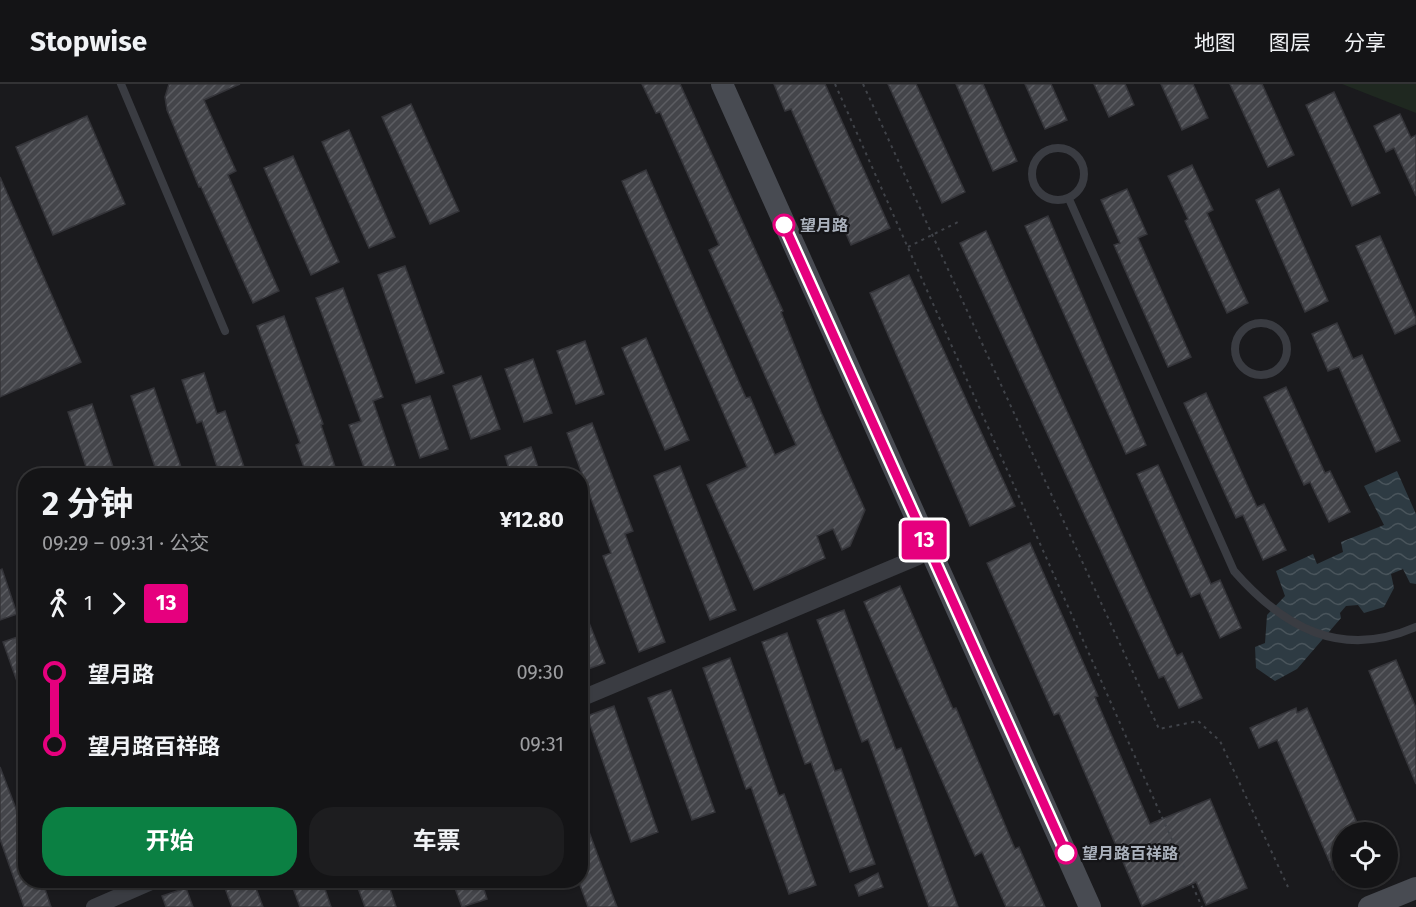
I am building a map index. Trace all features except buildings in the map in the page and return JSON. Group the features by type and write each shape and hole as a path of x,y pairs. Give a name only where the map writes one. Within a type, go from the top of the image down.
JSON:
{"street":[{"path":"708,84 1074,907"},
{"path":"722,84 1090,907"},
{"path":"588,696 918,558"},
{"path":"94,907 138,888"},
{"path":"1370,907 1416,888"},
{"path":"1409,907 1416,904"}],"lane":[{"path":"122,84 225,331"},
{"path":"1061,147 1074,152 1082,163 1085,177 1080,190 1069,199 1056,201 1043,196 1034,185 1032,172 1036,159 1047,150 1061,147"},
{"path":"1069,199 1234,571 1259,600 1293,623 1336,639 1361,640 1401,633 1416,627"},
{"path":"1267,324 1275,327 1285,339 1287,348 1282,365 1267,374 1250,372 1237,360 1235,352 1238,336 1251,325 1267,324"}],"path":[{"path":"835,84 1202,907"},
{"path":"863,84 1160,729 1198,721 1220,741 1288,887"},
{"path":"908,247 958,222"}],"shaded area":[{"path":"1342,84 1416,84 1416,113"}],"water":[{"path":"1397,471 1416,514 1416,584 1410,583 1403,569 1391,574 1394,588 1384,607 1364,613 1358,605 1346,606 1340,613 1341,618 1297,669 1275,681 1256,668 1255,647 1265,643 1267,615 1285,596 1276,571 1313,554 1317,564 1343,552 1341,542 1384,525 1364,486"}],"bus line":[{"name":"13","path":"784,225 1066,853"}],"place":[{"name":"望月路","path":"784,225"},
{"name":"望月路百祥路","path":"1066,853"}]}
